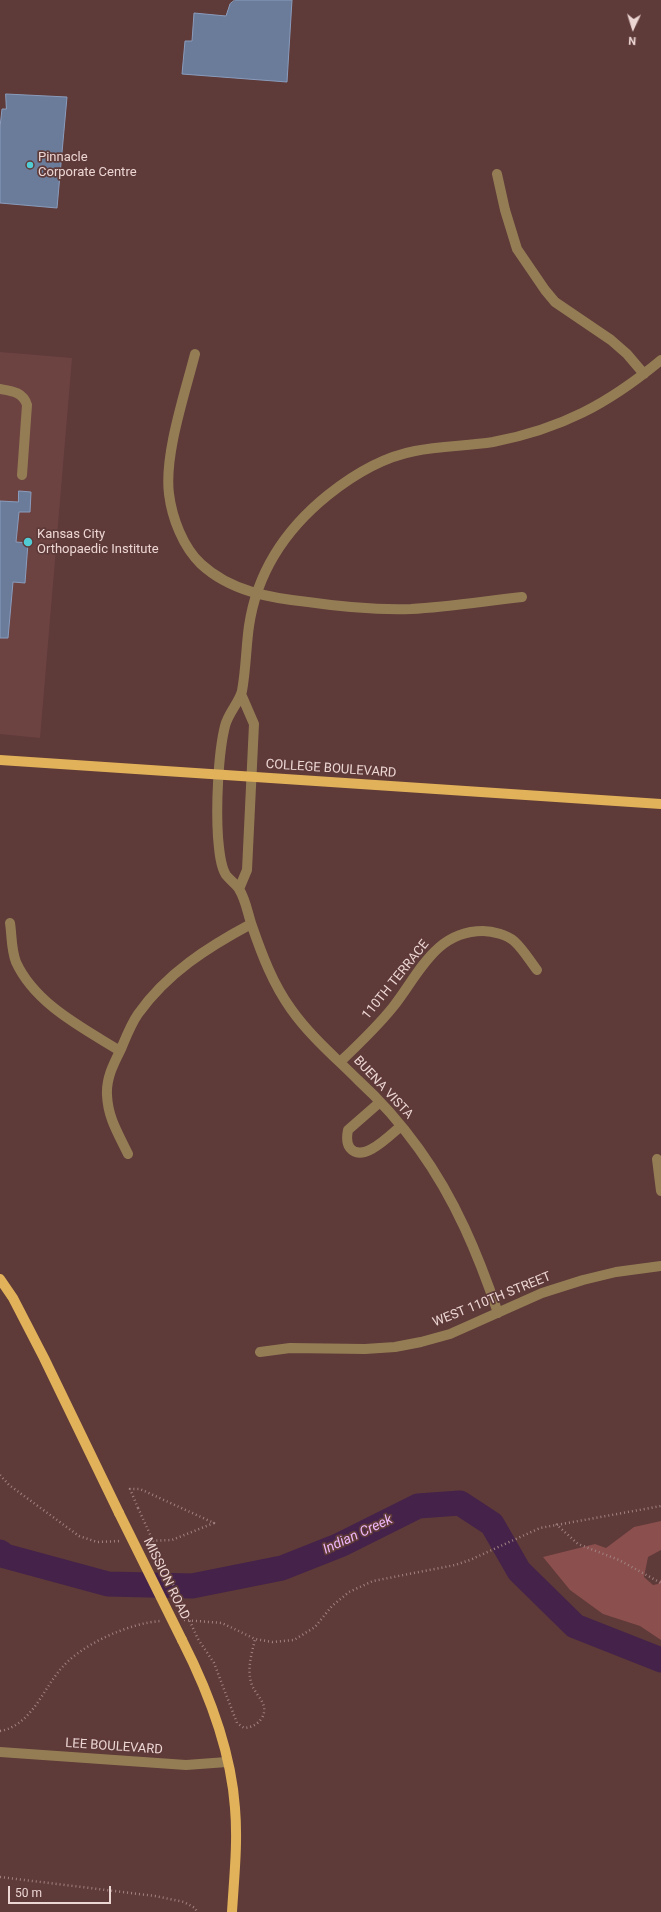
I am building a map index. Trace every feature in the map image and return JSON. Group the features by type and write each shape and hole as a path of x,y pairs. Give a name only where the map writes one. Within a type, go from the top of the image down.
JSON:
{"main road":[{"name":"COLLEGE BOULEVARD","path":"0,760 661,804"},
{"name":"MISSION ROAD","path":"0,1279 13,1298 44,1358 193,1662 219,1728 235,1807 237,1834 232,1912"}],"street":[{"path":"497,174 505,210 517,249 545,290 555,302 611,340 627,354 644,374"},
{"path":"195,354 174,435 169,471 169,492 172,508 187,548 201,564 220,577 241,588 256,593 283,599 330,605 381,609 457,605 522,597"},
{"path":"240,889 246,870 254,724 242,694 249,625 256,593 287,534 309,511 330,493 366,469 390,458 414,451 490,442 515,437 568,420 593,408 644,374 661,360"},
{"path":"0,389 13,391 22,395 28,405 22,476"},
{"name":"BUENA VISTA","path":"242,694 226,723 219,774 218,836 224,872 240,889 251,924 274,981 290,1008 313,1037 380,1102 401,1126 419,1149 447,1191 467,1230 498,1313"},
{"path":"10,923 11,945 16,962 36,990 74,1023 120,1051"},
{"path":"128,1154 110,1118 106,1094 107,1080 137,1015 154,993 183,965 226,937 251,924"},
{"name":"110TH TERRACE","path":"340,1062 392,1009 438,946 454,936 471,931 488,931 502,935 514,941 537,970"},
{"path":"380,1102 348,1130 347,1135 350,1148 355,1152 369,1152 401,1126"},
{"path":"657,1159 661,1191"},
{"name":"WEST 110TH STREET","path":"260,1352 290,1348 365,1349 395,1347 450,1334 542,1293 583,1280 616,1272 661,1266"},
{"name":"LEE BOULEVARD","path":"0,1752 186,1765 227,1762"}],"path":[{"path":"130,1489 198,1639 214,1663 237,1723 244,1728 253,1727 264,1714 264,1705 251,1683 250,1677 249,1666 255,1639"},
{"path":"181,1620 212,1621 222,1623 255,1639 272,1642 294,1640 315,1627 332,1606 350,1592 373,1581 455,1565 470,1560 540,1528 661,1506"},
{"path":"556,1524 578,1544 619,1560 661,1583"},
{"path":"0,1731 29,1714 39,1702 59,1671 69,1661 87,1649 122,1629 147,1622 167,1621"},
{"path":"0,1877 154,1896 184,1902 195,1908 197,1912"}],"shaded area":[{"name":"Kansas City Orthopaedic Institute","path":"0,352 72,358 40,738 0,734"},
{"path":"661,1521 661,1550 648,1557 644,1577 653,1585 658,1584 661,1579 661,1640 640,1626 603,1614 570,1590 543,1557 595,1544 606,1548 634,1527"}],"building":[{"path":"235,0 292,0 287,82 182,74 185,41 192,41 194,13 226,16 230,4"},
{"name":"Pinnacle Corporate Centre","path":"6,94 67,97 57,208 0,203 0,127 2,109 6,109"},
{"path":"19,491 31,492 30,512 19,512 16,542 28,543 25,583 13,582 8,638 0,638 0,501 18,502"}],"waterway":[{"name":"Indian Creek","path":"0,1552 5,1556 108,1584 192,1586 282,1568 340,1545 418,1506 460,1503 492,1524 519,1571 575,1626 661,1660"}],"place":[{"name":"Pinnacle Corporate Centre","path":"30,165"},
{"name":"Kansas City Orthopaedic Institute","path":"28,542"}]}
